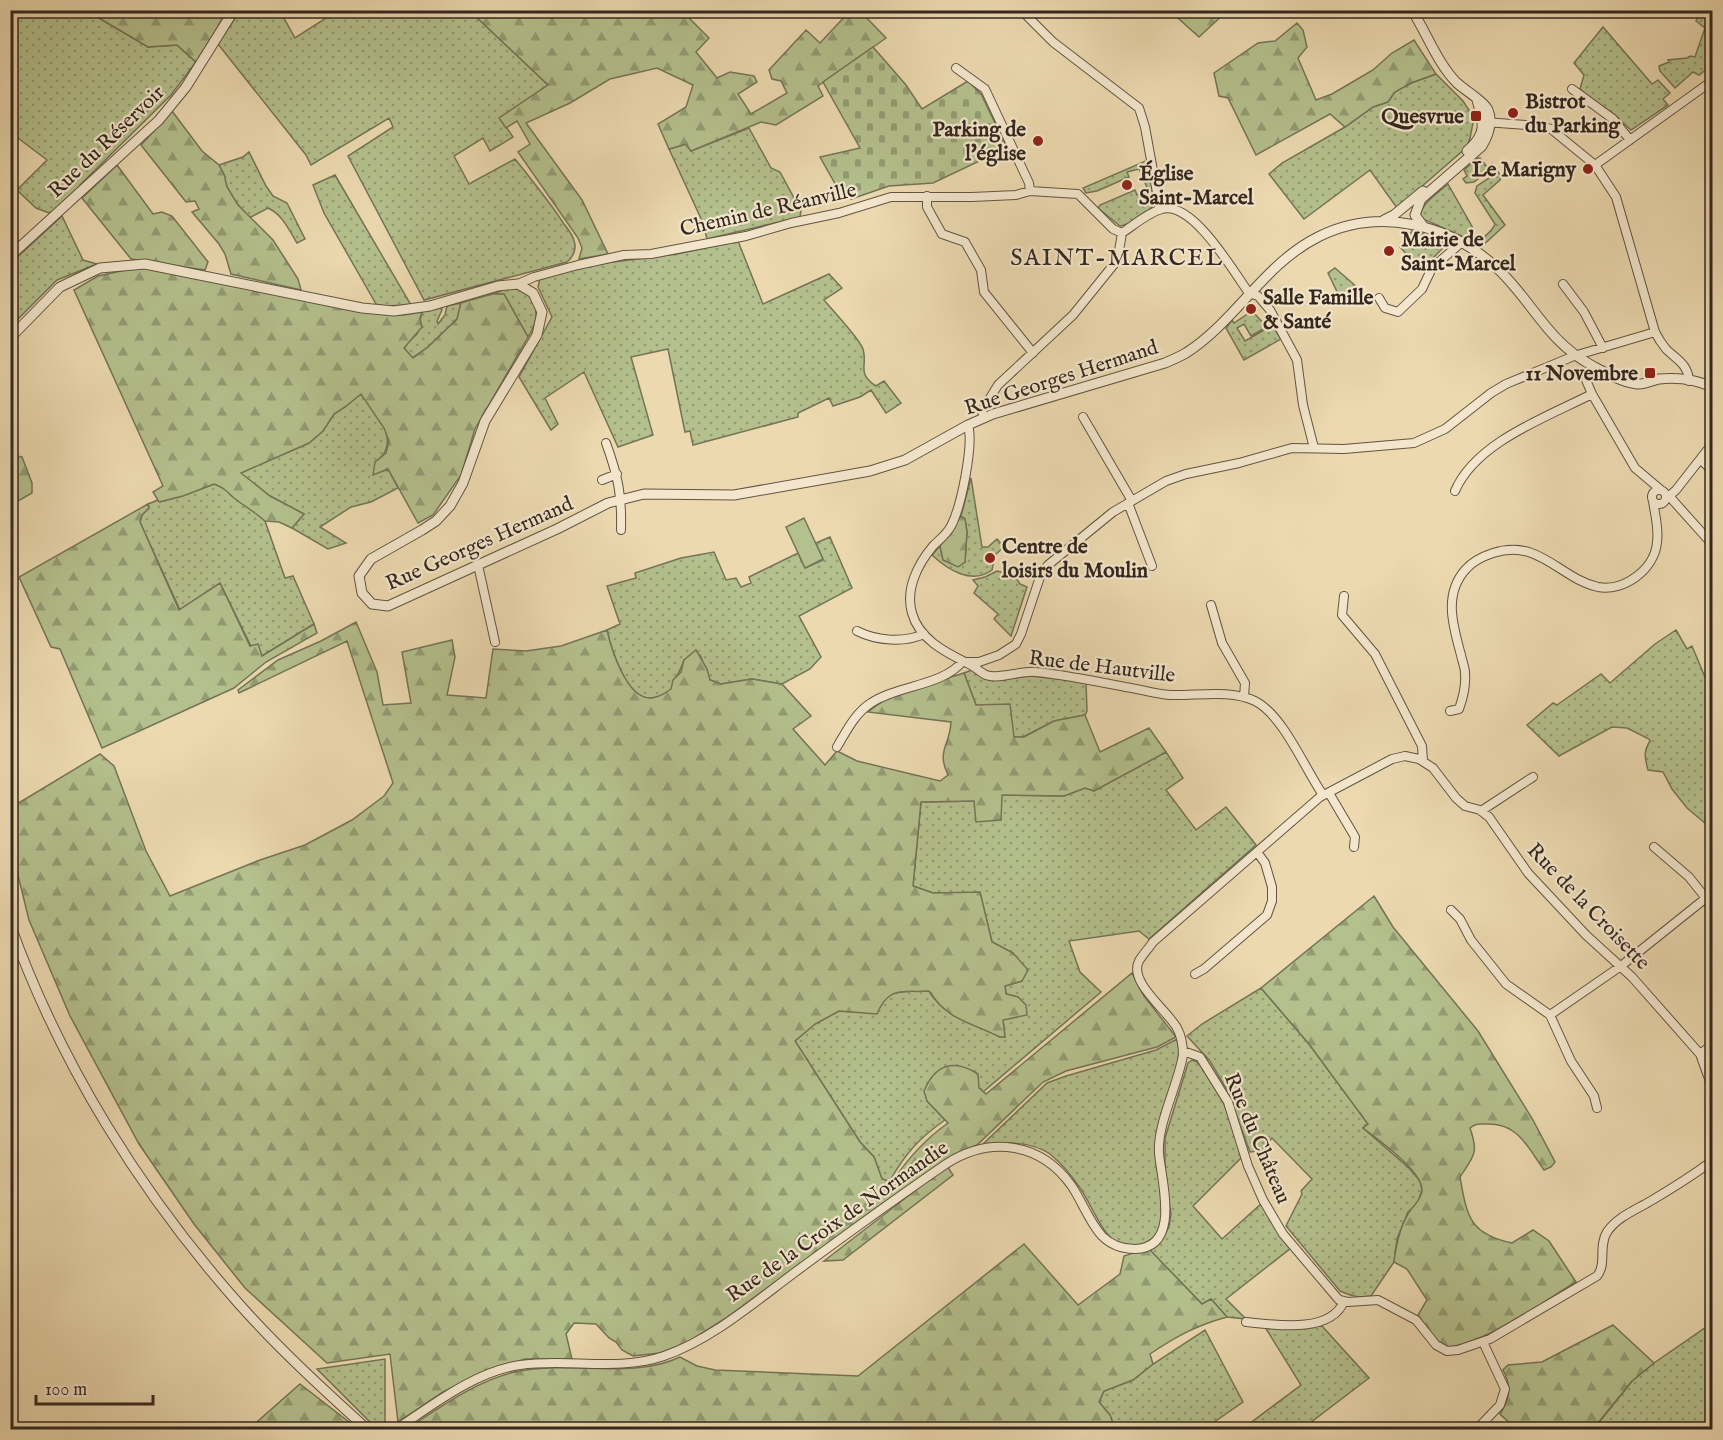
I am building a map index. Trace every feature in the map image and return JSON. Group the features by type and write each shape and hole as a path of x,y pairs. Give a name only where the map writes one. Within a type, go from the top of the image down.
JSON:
{"street":[{"name":"Rue du Réservoir","path":"10,256 159,120 186,87 234,10"},
{"path":"1021,10 1053,42 1139,108 1145,127 1160,209"},
{"path":"1412,10 1443,66 1455,81 1477,100 1486,122 1487,137 1482,146 1421,199 1415,215 1423,226"},
{"path":"956,68 985,89 1029,183 1030,191"},
{"path":"1595,165 1713,81"},
{"path":"1572,89 1613,118 1630,140"},
{"path":"1486,122 1551,129 1595,165 1616,197 1655,332 1668,351 1687,369 1689,381"},
{"path":"1381,222 1407,205 1475,144 1486,122"},
{"name":"Chemin de Réanville","path":"518,284 534,277 624,255 651,254 746,236 791,223 839,213 891,197 1016,195 1030,191 1078,194 1113,229 1122,233"},
{"path":"927,196 927,207 942,234 965,242 981,270 984,292 1033,353"},
{"path":"1405,222 1404,212 1407,205"},
{"path":"984,418 982,411 998,385 1073,315 1115,263 1122,233 1160,209 1170,208 1179,210 1209,236 1249,293 1258,296 1270,310 1297,360 1303,405 1314,448"},
{"name":"Rue Georges Hermand","path":"518,284 533,293 542,312 537,335 485,420 463,483 450,506 436,521 371,558 360,576 362,593 372,604 388,606 608,503 645,494 734,495 870,471 905,460 984,418 1165,363 1185,354 1215,329 1249,293 1298,249 1318,237 1348,226 1405,222 1423,226 1462,242 1498,269 1541,323 1574,356 1614,378 1639,384 1659,379 1677,379 1713,387"},
{"path":"1379,298 1385,308 1398,312 1422,289 1428,272 1462,242"},
{"path":"10,345 60,288 100,268 145,264 362,308 394,311 430,306 498,286 518,284"},
{"path":"1563,284 1584,312 1603,348"},
{"path":"10,338 30,320"},
{"path":"837,747 856,716 870,704 901,689 943,677 965,662 979,662 999,655 1016,644 1040,577 1048,565 1113,512 1166,481 1292,448 1344,449 1414,443 1445,429 1506,384 1574,356 1655,332"},
{"path":"1592,366 1586,380 1592,394 1635,468 1661,490 1656,490 1660,499"},
{"path":"1455,491 1471,464 1516,432 1592,394"},
{"path":"1083,417 1130,502 1152,566"},
{"name":"Rue de Hautville","path":"968,425 970,447 955,518 950,529 925,556 912,584 910,597 912,612 924,634 938,647 988,676 1032,671 1168,694 1244,697 1268,709 1355,837 1354,847"},
{"path":"606,443 617,474 622,499 621,530"},
{"path":"1450,711 1459,709 1463,699 1465,672 1451,616 1452,597 1458,580 1467,568 1483,556 1500,551 1519,550 1535,553 1586,583 1600,587 1613,587 1637,577 1649,561 1658,542 1656,514 1660,499 1701,460 1713,444"},
{"path":"1701,460 1713,470"},
{"path":"602,480 617,474"},
{"path":"1647,478 1660,499 1713,544"},
{"path":"478,565 495,642"},
{"path":"1183,1051 1176,1026 1144,988 1138,976 1139,962 1154,942 1326,794 1392,759 1405,756 1423,761 1422,746 1375,654 1342,615 1344,596"},
{"path":"1211,605 1222,643 1245,683 1244,697"},
{"path":"858,631 868,636 901,640 913,639 924,634"},
{"name":"Rue de la Croisette","path":"1423,761 1434,768 1456,798 1465,806 1481,811 1489,817 1528,873 1586,935 1621,966 1654,1001 1700,1054 1713,1087"},
{"path":"1481,811 1533,777"},
{"path":"1654,847 1689,877 1713,906"},
{"path":"1195,974 1204,969 1267,915 1272,901 1272,887 1265,863 1257,852"},
{"path":"1550,1015 1621,966 1706,898"},
{"path":"1451,910 1460,919 1471,940 1506,984 1550,1015 1571,1061 1594,1096 1597,1108"},
{"path":"10,924 22,958 55,1029 94,1104 135,1170 181,1234 241,1306 321,1388 368,1430"},
{"path":"1700,1054 1713,1045"},
{"name":"Rue du Château","path":"1183,1051 1200,1057 1228,1102 1248,1166 1263,1200 1283,1234 1317,1276 1339,1300 1344,1301"},
{"name":"Rue de la Croix de Normandie","path":"395,1430 468,1383 505,1368 546,1363 617,1364 664,1356 682,1349 702,1339 755,1302 946,1164 977,1149 1010,1148 1039,1155 1060,1171 1101,1235 1113,1245 1126,1249 1139,1249 1154,1243 1163,1231 1166,1212 1158,1144 1181,1067 1183,1051"},
{"path":"1246,1322 1287,1326 1321,1322 1340,1310 1344,1301 1378,1300 1416,1320 1436,1345 1447,1351 1483,1342 1597,1276 1601,1270 1602,1245 1607,1232 1619,1220 1713,1161"},
{"path":"1476,1430 1500,1405 1505,1389 1483,1342"}],"green space":[{"path":"10,11 87,11 148,47 177,45 196,62 171,95 80,185 82,187 57,209 49,213 36,208 17,190 47,160 14,135 11,136"},
{"path":"87,11 228,11 196,62 177,45 148,47"},
{"path":"248,11 280,11 295,38 337,11 470,11 548,85 500,118 513,137 490,151 483,138 454,156 469,184 515,159 571,234 575,247 571,258 567,262 424,300 348,156 393,127 389,118 311,165 306,155 218,44 235,18"},
{"path":"470,11 682,11 709,38 696,52 717,78 730,72 754,76 757,82 738,94 751,114 787,93 781,81 772,79 769,70 806,30 820,43 850,11 860,11 886,38 818,86 823,96 776,125 761,122 691,151 686,144 669,149 658,124 686,107 693,85 657,68 610,79 570,103 526,123 582,200 608,254 579,259 582,248 578,238 518,152 530,144 517,121 506,128 499,118 548,85"},
{"path":"1170,11 1195,13 1198,11 1227,11 1199,37"},
{"path":"1712,12 1712,65 1699,75 1693,72 1675,88 1660,71 1659,66 1669,62 1668,60 1695,57 1705,28 1696,21 1698,16"},
{"path":"1297,23 1303,30 1307,47 1298,58 1316,100 1332,94 1373,70 1392,53 1414,40 1436,74 1411,83 1395,92 1388,102 1373,107 1345,127 1330,114 1256,155 1228,98 1219,96 1214,73 1258,43 1275,41"},
{"path":"1603,27 1652,84 1658,80 1670,93 1663,99 1668,105 1631,130 1580,89 1584,75 1574,63"},
{"path":"873,47 906,85 922,109 968,81 981,94 1007,148 933,183 889,186 851,199 848,193 842,196 820,157 860,148 823,82"},
{"path":"1436,74 1463,101 1471,113 1473,123 1467,147 1397,208 1370,170 1304,219 1269,174 1282,163 1345,127 1373,107 1388,102 1394,92"},
{"path":"172,111 202,151 219,165 227,187 238,205 273,240 298,279 301,290 231,274 225,254 219,244 192,212 199,209 195,201 186,202 141,145"},
{"path":"749,128 771,168 780,172 801,211 800,217 707,239 703,223 669,149 687,144 691,151"},
{"path":"249,152 273,196 287,203 305,239 297,243 281,218 268,208 249,218 232,197 219,165 243,157"},
{"path":"1478,158 1487,167 1492,164 1492,168 1474,182 1466,183 1463,179 1467,176 1464,170"},
{"path":"1148,160 1154,203 1139,218 1120,226 1098,208 1100,205 1135,190 1137,195 1148,189 1145,183 1150,181 1146,173 1142,175 1139,169 1127,172 1129,177 1097,191 1086,193 1083,188"},
{"path":"117,165 153,214 162,212 172,216 208,262 205,270 131,259 82,198"},
{"path":"1498,172 1500,180 1483,195 1505,225 1480,248 1478,245 1495,224 1475,193 1477,186"},
{"path":"335,175 411,305 381,306 376,304 324,213 313,185"},
{"path":"1448,184 1474,230 1474,237 1466,238 1423,219 1420,215 1428,202"},
{"path":"62,216 83,260 97,264 57,280 11,326 11,263"},
{"path":"1412,231 1443,239 1442,249 1421,270 1400,247"},
{"path":"738,241 763,304 829,274 842,288 824,300 861,344 866,377 876,386 884,381 901,403 886,413 871,390 860,397 833,406 829,398 798,413 798,417 693,445 690,431 685,432 668,349 631,357 653,435 618,447 584,372 545,398 558,424 551,430 519,377 552,317 538,287 540,278 597,264 677,254"},
{"path":"139,267 370,312 403,315 422,312 420,318 422,327 404,348 413,358 457,319 461,303 492,294 504,294 528,337 475,429 461,475 433,515 418,523 388,469 373,475 375,462 386,453 389,441 384,428 361,394 334,414 323,431 309,443 241,473 270,496 304,514 292,528 279,522 265,521 214,484 159,502 153,492 163,486 74,290 98,276"},
{"path":"1335,268 1358,288 1342,302 1328,273"},
{"path":"509,288 526,294 535,305 535,321 528,337 504,294 492,294"},
{"path":"461,303 457,319 428,347 412,358 404,348 417,334 422,312 441,307 438,324 445,315 447,306"},
{"path":"1252,311 1265,325 1263,329 1251,336 1244,324 1237,328 1245,341 1266,329 1274,328 1281,339 1244,360 1226,328 1232,320 1234,323"},
{"path":"361,394 380,420 387,435 386,449 376,465 374,474 388,469 398,488 371,502 351,507 320,527 346,543 328,549 292,528 304,514 270,496 240,473 309,443 323,431 334,414"},
{"path":"11,457 22,457 32,483 32,493 11,505"},
{"path":"971,478 982,547 988,547 997,539 1004,547 995,555 992,570 976,576 960,574 945,566 932,555 940,546 943,560 965,562 967,532 965,519 961,516"},
{"path":"214,484 227,489 232,496 265,521 285,578 293,576 314,624 262,656 251,646 220,583 180,610 140,522 142,515 149,508 148,504 182,496"},
{"path":"148,504 149,508 142,515 140,522 179,610 220,583 250,646 258,644 262,656 314,624 317,633 266,662 234,688 102,748 60,649 51,647 19,577"},
{"path":"961,516 965,519 967,532 965,562 958,567 943,560 940,546"},
{"path":"804,518 823,559 805,568 786,527"},
{"path":"830,537 852,588 799,616 821,657 810,669 782,684 752,679 721,684 710,680 700,655 684,660 672,689 658,696 650,698 641,696 627,681 616,659 607,630 620,624 607,586 636,578 635,573 681,558 714,552 726,580 736,578 741,587 751,583 749,577 798,553 805,568 823,560 816,543"},
{"path":"997,571 1014,575 1020,584 1027,587 1011,636 994,619 998,614 974,593 978,586 973,580"},
{"path":"356,622 377,672 383,705 411,703 402,652 452,640 455,657 447,695 486,698 493,649 526,651 561,646 607,630 621,671 641,696 656,697 671,689 673,680 681,672 684,660 696,650 707,669 710,680 721,684 752,679 782,684 811,716 793,729 825,765 837,751 857,761 940,781 948,775 943,754 951,722 868,712 901,692 964,673 976,705 1010,704 1014,737 1024,737 1054,721 1085,715 1100,752 1149,728 1166,752 1094,791 1085,788 1064,796 1002,795 1001,820 976,822 974,801 921,802 913,886 933,893 980,892 992,942 1013,953 1028,970 1022,981 1005,986 1006,994 1018,997 1026,1005 1027,1015 1003,1020 1005,1037 1000,1037 952,1015 936,1001 929,991 898,992 887,998 877,1014 839,1011 815,1024 795,1041 860,1142 874,1157 882,1179 892,1182 917,1150 948,1123 927,1101 924,1091 928,1082 939,1070 953,1065 969,1069 978,1074 979,1088 986,1094 1132,973 1144,996 1176,1037 1157,1047 1066,1071 1043,1082 977,1145 951,1157 876,1208 726,1318 688,1342 660,1353 633,1356 622,1350 596,1324 574,1323 566,1334 572,1359 525,1359 480,1374 443,1392 398,1422 390,1354 327,1363 245,1288 194,1224 139,1144 70,1016 29,920 11,847 12,807 100,754 114,766 146,851 170,896 260,860 305,845 352,820 384,796 393,783 347,641 239,693 238,690 278,660"},
{"path":"1676,630 1687,649 1692,646 1712,694 1712,829 1687,808 1672,789 1663,772 1648,770 1645,755 1649,739 1627,728 1612,727 1559,756 1527,725 1553,703 1557,705 1601,674 1610,683 1655,644"},
{"path":"972,670 997,680 1031,676 1086,682 1087,711 1085,715 1054,721 1023,737 1014,737 976,705 964,673"},
{"path":"1166,752 1183,778 1166,790 1196,830 1226,807 1256,845 1149,939 1139,931 1069,941 1080,972 1101,992 983,1092 979,1088 927,1101 945,1120 913,1147 889,1182 882,1179 874,1157 860,1142 795,1041 815,1024 839,1011 876,1013 886,998 904,991 929,991 935,1000 952,1013 971,1024 1005,1037 1003,1020 1018,997 1006,994 1005,986 1022,981 1013,953 992,942 980,893 933,893 913,886 921,802 975,801 1000,820 1001,795 1064,796 1085,788 1094,791"},
{"path":"1374,896 1393,927 1478,1031 1533,1120 1555,1162 1544,1170 1522,1139 1507,1128 1483,1124 1470,1128 1474,1154 1460,1177 1472,1221 1487,1234 1512,1243 1533,1230 1549,1241 1576,1282 1511,1322 1458,1345 1444,1347 1433,1336 1418,1315 1427,1300 1407,1269 1394,1262 1402,1225 1421,1195 1421,1183 1398,1156 1363,1128 1368,1124 1309,1044 1261,988"},
{"path":"1261,988 1309,1044 1368,1124 1363,1128 1409,1168 1420,1181 1422,1190 1417,1204 1408,1212 1397,1239 1394,1262 1371,1296 1355,1296 1340,1291 1286,1226 1302,1194 1301,1191 1312,1179 1272,1138 1261,1151 1250,1152 1227,1090 1210,1061 1187,1036 1202,1024"},
{"path":"1177,1039 1178,1064 1156,1145 1162,1219 1159,1230 1153,1238 1142,1244 1121,1245 1113,1240 1102,1227 1084,1194 1050,1154 1018,1143 983,1144 1047,1083 1156,1050"},
{"path":"1192,1060 1201,1065 1217,1088 1242,1157 1193,1206 1222,1239 1261,1204 1291,1248 1226,1299 1246,1319 1227,1317 1211,1299 1202,1304 1148,1248 1163,1237 1169,1227 1171,1214 1165,1177 1165,1138 1188,1063"},
{"path":"947,1166 953,1175 843,1260 824,1261"},
{"path":"1024,1244 1078,1305 1120,1274 1124,1256 1148,1248 1202,1304 1211,1299 1227,1317 1196,1328 1168,1342 1150,1354 1153,1364 1133,1380 1104,1391 1099,1402 1110,1415 1115,1429 406,1429 472,1388 500,1376 535,1369 620,1369 661,1364 680,1357 697,1366 715,1370 858,1376"},
{"path":"1712,1323 1712,1429 1593,1430 1632,1381"},
{"path":"1613,1325 1654,1363 1632,1381 1593,1429 1516,1429 1500,1414 1509,1392 1503,1370 1508,1365 1542,1362"},
{"path":"1322,1326 1369,1378 1302,1429 1241,1430 1301,1385 1265,1327"},
{"path":"1205,1330 1243,1402 1204,1429 1115,1430 1110,1415 1099,1402 1104,1391 1133,1380"},
{"path":"385,1359 385,1429 377,1429 317,1369"},
{"path":"300,1384 358,1429 249,1429"}],"place":[{"name":"Bistrot du Parking","path":"1513,113"},
{"name":"Quesvrue","path":"1476,116"},
{"name":"Parking de l'église","path":"1038,141"},
{"name":"Le Marigny","path":"1588,169"},
{"name":"Église Saint-Marcel","path":"1127,185"},
{"name":"Mairie de Saint-Marcel","path":"1389,251"},
{"name":"Salle Famille & Santé","path":"1251,309"},
{"name":"11 Novembre","path":"1650,373"},
{"name":"Centre de loisirs du Moulin","path":"990,558"}],"district":[{"name":"SAINT-MARCEL","path":"1117,257"}]}
